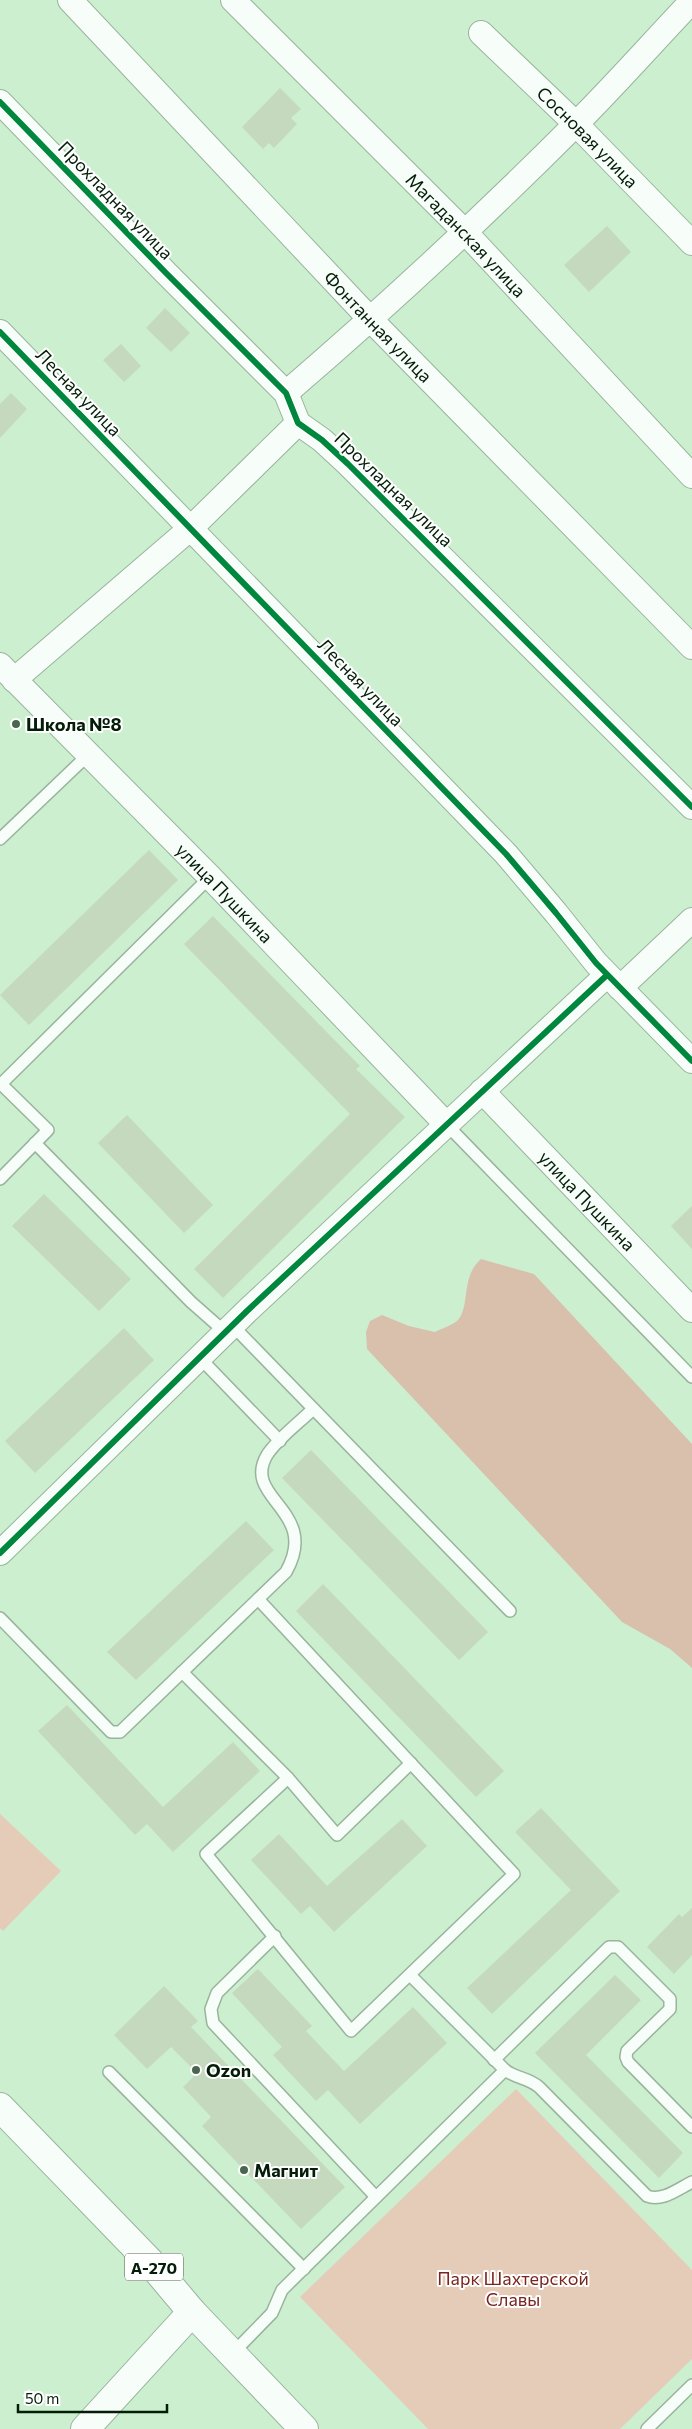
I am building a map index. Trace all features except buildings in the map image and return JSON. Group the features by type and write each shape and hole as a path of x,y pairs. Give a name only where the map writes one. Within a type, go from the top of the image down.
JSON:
{"main road":[{"name":"А-270","path":"0,2107 150,2262 192,2312 304,2429"},
{"path":"85,2429 192,2312"}],"street":[{"name":"Фонтанная улица","path":"70,0 371,320 692,647"},
{"name":"Магаданская улица","path":"233,0 465,232 692,476"},
{"path":"286,393 371,320 465,232 576,124 692,1"},
{"name":"Сосновая улица","path":"481,32 576,124 692,243"},
{"name":"Прохладная улица","path":"0,102 286,393 298,424 322,440 348,464 692,807"},
{"name":"Лесная улица","path":"0,332 171,509 192,527 506,854 614,981 692,1061"},
{"path":"7,673 192,527 298,424"},
{"name":"улица Пушкина","path":"7,673 210,878 447,1125"},
{"path":"0,1553 229,1328 482,1091 614,981 692,920"},
{"name":"улица Пушкина","path":"482,1091 692,1310"}],"lane":[{"path":"0,840 89,754"},
{"path":"0,1179 48,1130 1,1084 210,878"},
{"path":"447,1125 692,1377"},
{"path":"35,1143 191,1302 229,1328 313,1409 510,1611"},
{"path":"199,1357 280,1441"},
{"path":"0,1618 111,1732 120,1732 286,1572 294,1554 293,1526 287,1514 271,1498 263,1479 266,1457 313,1409"},
{"path":"258,1599 514,1874 411,1976 351,2031 206,1854 288,1778"},
{"path":"182,1672 288,1778 337,1835 411,1763"},
{"path":"275,1936 216,1993 211,2009 213,2022 376,2197"},
{"path":"494,2060 609,1947 614,1945 670,1999 672,2004 670,2009 628,2051 626,2056 628,2062 692,2127"},
{"path":"411,1976 510,2075 534,2082 647,2196 654,2199 661,2197 692,2182"},
{"path":"232,2354 272,2313 280,2294 304,2269 505,2070"},
{"path":"109,2072 304,2269"},
{"path":"647,2429 692,2385"}],"green space":[{"path":"0,1814 61,1871 3,1931 0,1928"},
{"name":"Парк Шахтерской Славы","path":"516,2089 692,2270 692,2359 620,2429 428,2429 300,2297"}],"shaded area":[{"path":"481,1259 534,1274 692,1444 692,1668 670,1649 622,1622 367,1349 366,1332 370,1321 382,1315 409,1326 435,1332 457,1321 464,1308 470,1274"}],"cycle path":[{"path":"0,102 286,393 298,423 322,440 348,464 692,807"},
{"path":"0,332 506,854 596,963 692,1061"},
{"path":"0,1553 247,1311 607,975"}],"place":[{"name":"Школа №8","path":"16,724"},
{"name":"Ozon","path":"196,2070"},
{"name":"Магнит","path":"244,2170"}]}
